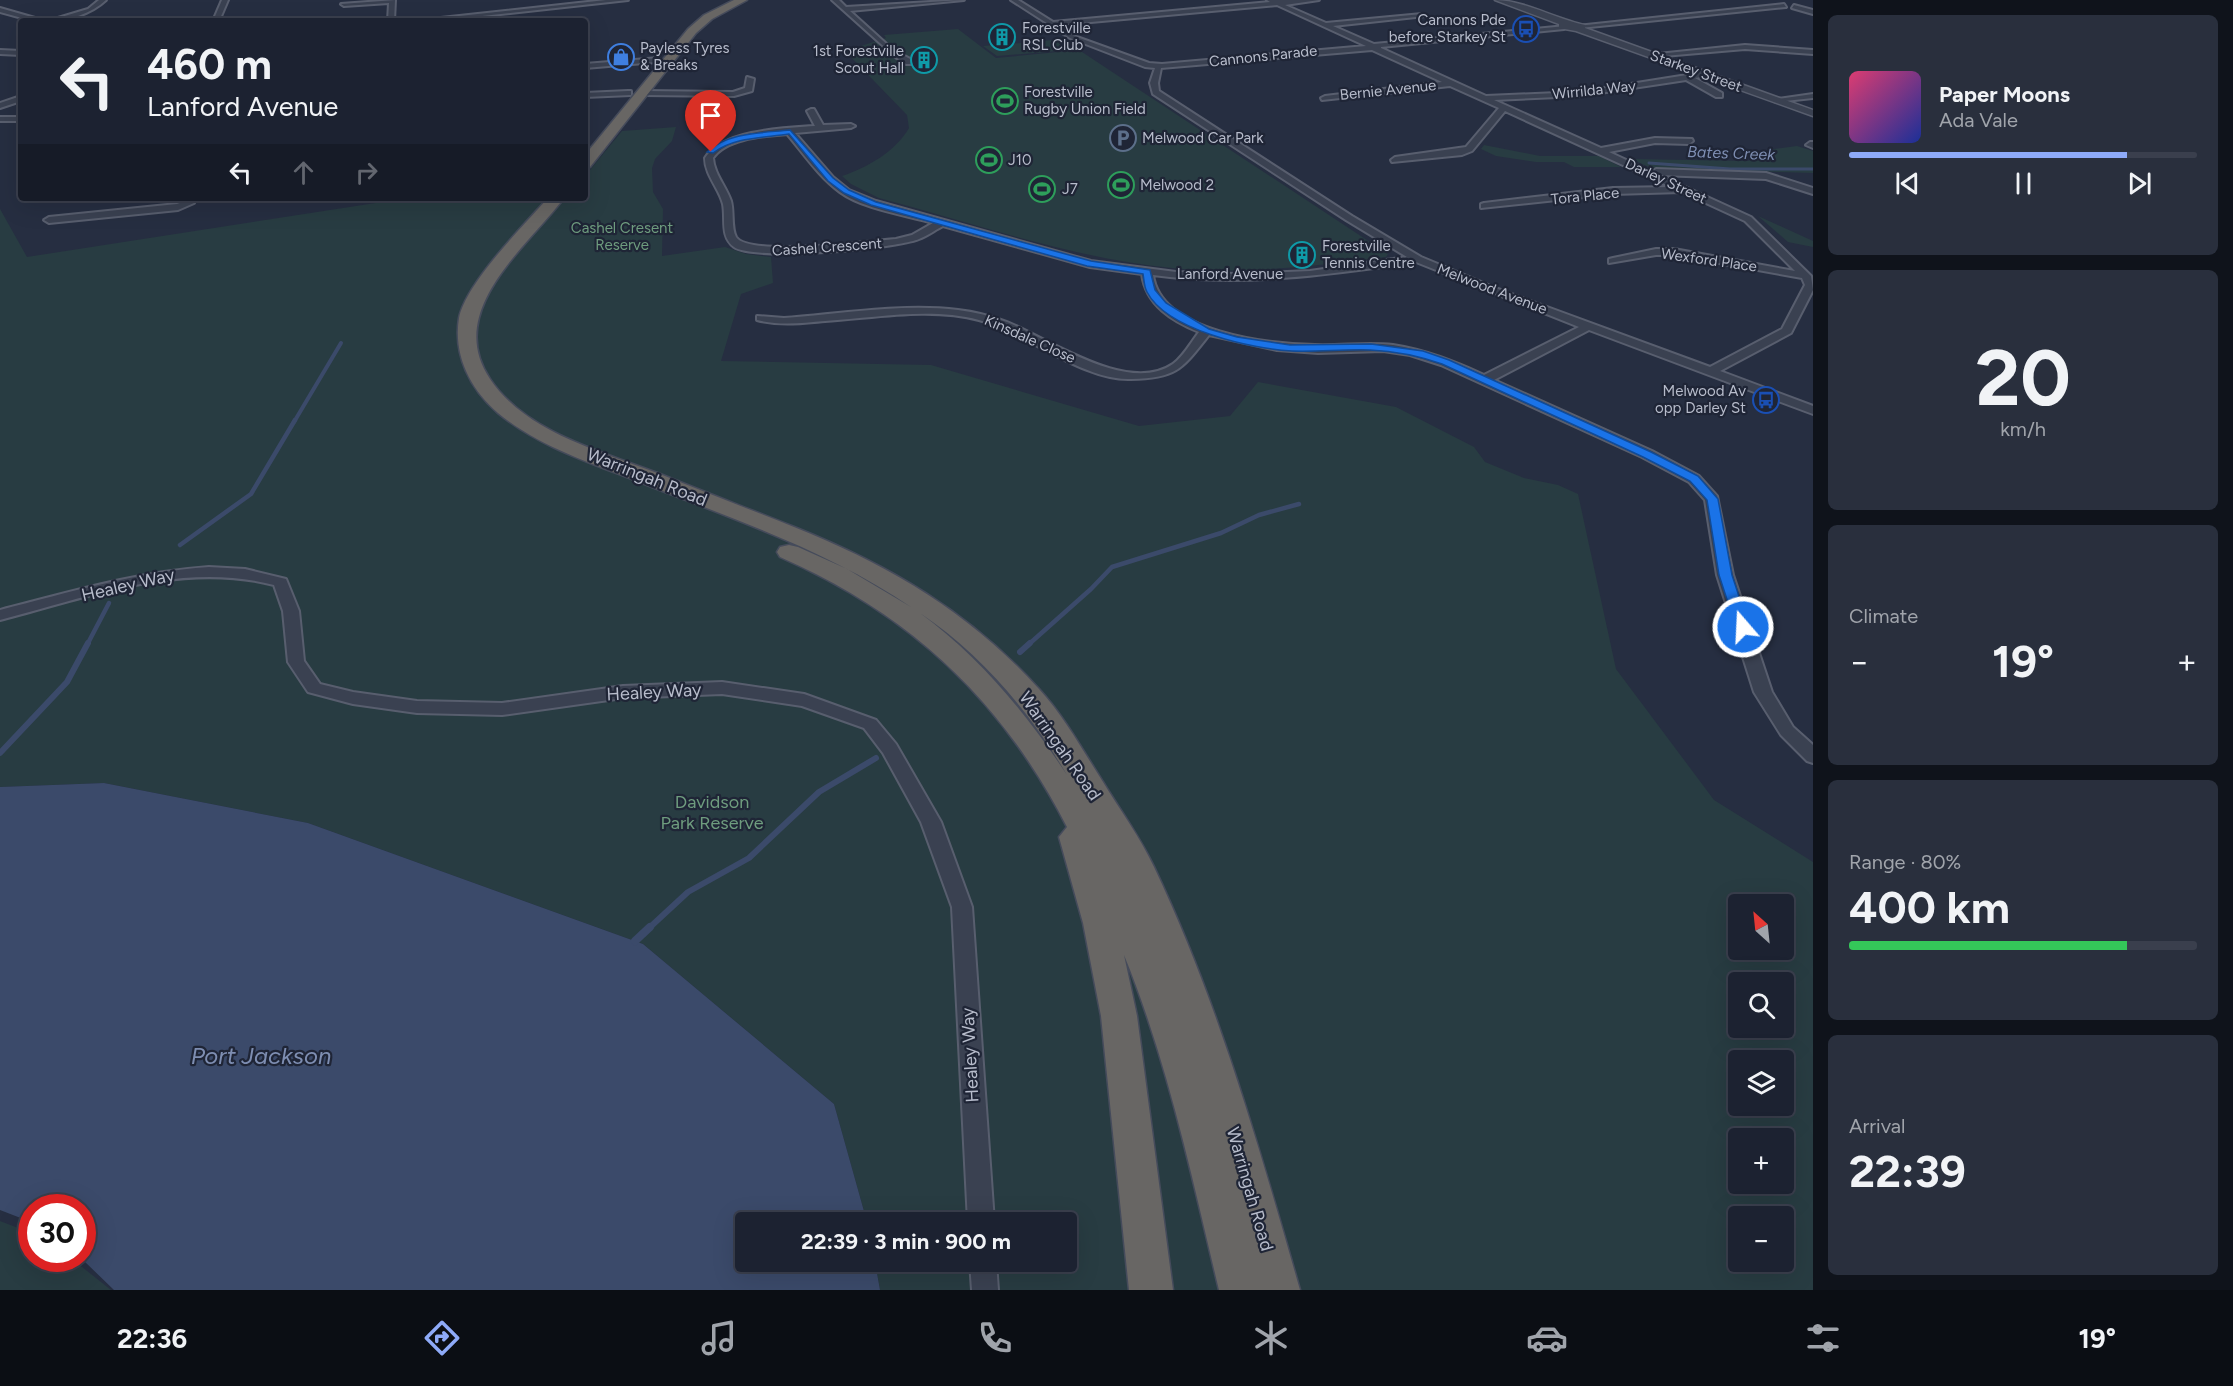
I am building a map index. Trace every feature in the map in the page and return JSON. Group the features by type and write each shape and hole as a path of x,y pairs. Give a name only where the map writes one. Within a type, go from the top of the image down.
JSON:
{"highway":[{"path":"588,141 687,24 728,0"},
{"path":"588,160 698,25 724,8 742,0"},
{"path":"628,93 643,93"},
{"name":"Warringah Road","path":"539,201 467,288 451,324 450,346 454,366 464,388 494,421 536,449 590,473 814,562 868,591 916,623 969,668 1003,705 1061,790 1106,871 1137,940 1185,1084 1241,1290"},
{"name":"Warringah Road","path":"554,201 485,285 469,314 467,342 472,366 486,389 504,409 527,426 558,442 833,551 883,576 941,615 977,644 1030,697 1070,754 1138,867 1183,979 1234,1130 1278,1290"},
{"path":"1061,790 1100,922 1119,1016 1151,1290"}],"street":[{"path":"62,18 90,10 103,0"},
{"path":"217,18 225,0"},
{"path":"536,0 539,9"},
{"path":"447,18 626,0"},
{"path":"835,0 893,52 909,62"},
{"path":"846,9 961,0"},
{"path":"1014,0 1072,37 1148,65 1144,67 1160,68"},
{"name":"Darley Street","path":"1270,0 1748,219 1806,276"},
{"path":"1050,24 1316,0"},
{"path":"1500,0 1565,26"},
{"path":"1770,0 1784,5"},
{"path":"344,4 392,1 391,18"},
{"path":"1794,6 1813,3"},
{"path":"1579,27 1784,5 1813,12"},
{"path":"0,10 29,18"},
{"path":"506,12 508,18"},
{"path":"1325,25 1422,16"},
{"name":"Starkey Street","path":"1565,26 1579,27 1813,113"},
{"name":"Cannons Parade","path":"1160,68 1565,26"},
{"path":"1652,55 1735,47 1813,52"},
{"path":"0,52 18,53"},
{"path":"588,66 656,60"},
{"name":"Melwood Avenue","path":"1160,68 1154,81 1153,88 1156,92 1367,230 1418,259 1813,410"},
{"name":"Wirrilda Way","path":"1485,98 1580,94 1629,88 1703,74"},
{"name":"Starkey Street","path":"1686,77 1700,82 1719,95"},
{"path":"643,93 734,94 749,89 750,79"},
{"name":"Bernie Avenue","path":"1325,98 1452,83"},
{"path":"588,95 628,93"},
{"path":"1776,100 1813,96"},
{"path":"0,106 18,99"},
{"path":"1395,160 1462,152 1469,149 1504,107"},
{"path":"811,111 821,128"},
{"path":"0,119 18,119"},
{"name":"Cashel Crescent","path":"851,126 733,140 719,145 711,152 708,160 727,201 730,237 740,246 779,251 896,242 916,237 942,222"},
{"name":"Lanford Avenue","path":"790,132 831,179 846,192 873,203 1090,264 1147,272 1247,277 1310,274 1418,259"},
{"path":"1600,151 1628,147 1655,138 1689,141"},
{"path":"1646,171 1766,176 1813,191"},
{"name":"Tora Place","path":"1484,206 1613,191 1686,190"},
{"path":"49,220 178,207 189,201"},
{"name":"Wexford Place","path":"1613,261 1656,252 1674,252 1806,276"},
{"path":"1147,272 1151,291 1162,305 1206,331 1290,348 1401,349 1445,362 1694,479 1712,499 1725,575 1763,692 1787,731 1813,756"},
{"path":"1710,372 1787,331 1810,295 1810,285 1806,276"},
{"name":"Kinsdale Close","path":"761,318 784,321 922,311 964,314 1004,325 1101,371 1128,376 1159,374 1178,366 1206,331"},
{"path":"1485,380 1589,326"},
{"name":"Healey Way","path":"0,615 131,580 183,573 242,573 281,582 291,611 296,662 314,688 353,698 417,707 502,709 622,692 722,688 804,700 870,724 890,749 932,822 962,908 980,1212"},
{"path":"984,1272 985,1290"}],"green space":[{"path":"958,29 996,58 1079,50 1388,254 1386,257 1279,269 1172,268 1098,256 988,229 879,198 851,184 842,176 880,158 897,144 909,128 907,115 845,51 886,38 884,35"},
{"path":"1061,39 1076,49 1037,53 1023,43"},
{"path":"1021,43 1035,53 997,56 983,46"},
{"path":"676,127 672,141 655,159 652,168 653,192 663,209 662,256 725,247 746,254 771,257 773,283 741,294 721,361 931,365 1139,426 1230,416 1258,382 1396,407 1474,447 1485,462 1524,478 1558,485 1578,494 1616,669 1714,800 1813,862 1813,1290 880,1290 877,1272 1077,1272 1077,1212 864,1212 834,1104 643,944 308,823 104,783 0,787 0,209 27,257 389,201 588,201 588,172 622,131"},
{"path":"1484,145 1540,156 1599,156 1621,167 1574,167 1564,162 1536,162 1496,156 1481,149"},
{"path":"1797,146 1813,151 1813,173 1651,168 1631,159 1748,161 1767,150"},
{"path":"1758,216 1813,241 1813,247 1788,242"},
{"path":"0,1221 18,1228 18,1272 88,1272 111,1290 0,1290"}],"water":[{"name":"Port Jackson","path":"104,783 308,823 643,944 834,1104 864,1212 735,1212 735,1272 877,1272 880,1290 114,1290 95,1272 96,1194 18,1194 18,1217 0,1210 0,787"}],"waterway":[{"name":"Bates Creek","path":"1649,163 1730,169 1813,169"},
{"path":"294,422 341,343"},
{"path":"180,545 251,494 295,420"},
{"path":"1028,645 1091,589 1112,567 1221,533 1259,515 1299,504"},
{"path":"87,645 109,603"},
{"path":"0,753 67,682 88,643"},
{"path":"1020,652 1030,643"},
{"path":"648,929 688,892 749,858 819,792 876,758"},
{"path":"635,941 650,927"}],"place":[{"name":"Cannons Pde before Starkey St","path":"1526,29"},
{"name":"Forestville RSL Club","path":"1002,37"},
{"name":"Payless Tyres & Breaks","path":"621,57"},
{"name":"1st Forestville Scout Hall","path":"924,60"},
{"name":"Forestville Rugby Union Field","path":"1005,101"},
{"name":"Melwood Car Park","path":"1123,138"},
{"name":"J10","path":"989,160"},
{"name":"Melwood 2","path":"1121,185"},
{"name":"J7","path":"1042,189"},
{"name":"Forestville Tennis Centre","path":"1302,255"},
{"name":"Melwood Av opp Darley St","path":"1766,400"}],"route":[{"path":"711,152 719,145 733,140 790,132 831,179 846,192 873,203 1090,264 1147,272 1151,291 1162,305 1206,331 1263,345 1290,348 1371,347 1401,349 1423,354 1647,454 1694,479 1712,499 1725,575 1743,627"}],"park label":[{"name":"Cashel Cresent Reserve","path":"622,236"},
{"name":"Davidson Park Reserve","path":"712,812"}]}
